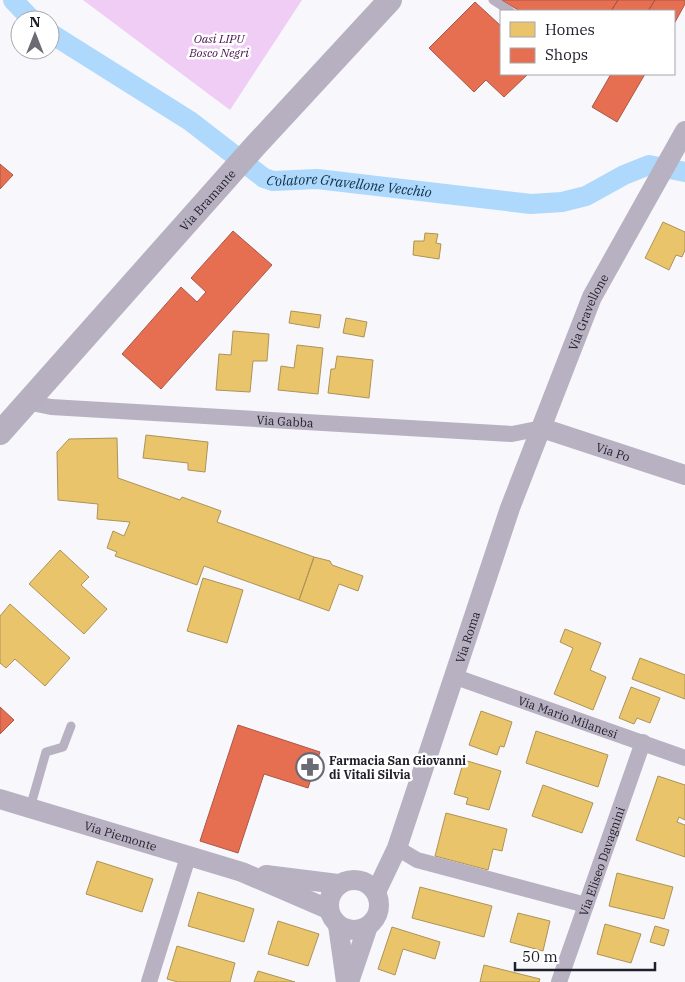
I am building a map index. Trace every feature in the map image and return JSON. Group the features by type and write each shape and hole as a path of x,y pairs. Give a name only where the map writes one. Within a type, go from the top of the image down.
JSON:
{"main road":[{"name":"Via Bramante","path":"2,428 255,146 390,0"}],"street":[{"name":"Via Gravellone","path":"542,428 592,297 644,201 684,133"},
{"name":"Via Gabba","path":"27,402 51,407 512,434 542,428"},
{"name":"Via Po","path":"542,428 685,475"},
{"name":"Via Roma","path":"376,892 397,848 510,508 542,428"},
{"name":"Via Mario Milanesi","path":"453,676 685,758"},
{"name":"Via Eliseo Davagnini","path":"559,982 643,742"},
{"name":"Via Piemonte","path":"0,799 242,872 342,882"},
{"path":"348,982 330,896 342,882 397,848 417,860 586,905"},
{"path":"149,982 188,857"},
{"name":"Via Piemonte","path":"242,872 333,917"},
{"path":"342,882 363,881 376,892 379,899 378,914 368,926 348,982"},
{"path":"333,917 353,930 368,926"}],"lane":[{"path":"493,0 508,10"},
{"path":"30,808 46,752 63,747 71,726"}],"green space":[{"name":"Oasi LIPU Bosco Negri","path":"83,0 302,0 230,110"}],"building: Homes":[{"path":"663,222 685,232 685,250 682,257 676,255 669,270 645,258"},
{"path":"425,233 438,234 436,243 441,244 439,259 413,255 414,241 424,241"},
{"path":"291,311 321,315 319,328 289,323"},
{"path":"346,318 367,322 364,337 343,333"},
{"path":"233,331 269,334 267,361 253,361 250,392 216,390 219,354 231,355"},
{"path":"297,345 323,348 318,394 278,390 281,366 294,368"},
{"path":"337,356 373,360 369,398 328,393 331,369 335,369"},
{"path":"146,435 208,442 205,472 188,470 188,463 143,458"},
{"path":"117,438 118,478 180,500 182,497 221,511 217,522 314,557 299,600 204,566 197,585 115,556 117,552 107,548 113,531 124,536 130,522 97,519 98,504 58,500 57,452 69,439"},
{"path":"60,550 89,577 81,585 107,609 84,634 29,584"},
{"path":"314,557 330,561 332,565 363,576 358,591 339,584 329,611 299,600"},
{"path":"203,578 243,590 227,643 187,631"},
{"path":"10,604 70,658 45,686 15,659 6,668 0,663 0,616"},
{"path":"565,629 601,643 590,670 606,677 593,710 554,694 573,648 560,642"},
{"path":"640,658 685,675 685,699 632,679"},
{"path":"631,687 660,698 650,723 637,718 634,724 619,718"},
{"path":"481,711 512,722 504,747 500,746 497,755 469,745"},
{"path":"536,731 608,755 598,787 526,763"},
{"path":"464,760 501,771 489,810 466,804 468,798 454,794"},
{"path":"658,776 685,785 685,820 679,817 677,822 685,825 685,857 636,840"},
{"path":"543,785 593,803 582,833 532,816"},
{"path":"446,813 507,829 502,851 493,849 488,870 435,856"},
{"path":"97,861 153,879 142,912 86,894"},
{"path":"617,873 673,887 664,919 609,906"},
{"path":"420,887 492,906 484,937 412,918"},
{"path":"198,892 254,909 244,942 188,926"},
{"path":"518,913 550,921 543,951 510,942"},
{"path":"278,921 319,934 308,966 268,954"},
{"path":"605,924 641,934 631,963 597,954"},
{"path":"655,926 669,930 664,946 650,942"},
{"path":"392,927 440,942 435,959 403,949 395,975 378,969"},
{"path":"177,946 235,963 230,982 178,982 167,979"},
{"path":"484,965 540,979 539,982 480,982"},
{"path":"258,971 295,982 254,982"}],"building: Shops":[{"path":"501,0 618,0 612,10 518,10"},
{"path":"618,0 655,0 649,10 612,10"},
{"path":"655,0 685,0 685,4 675,22 675,10 649,10"},
{"path":"475,2 500,25 500,75 527,75 504,97 486,80 474,92 429,48"},
{"path":"610,75 644,75 617,122 592,107"},
{"path":"0,164 13,175 0,189"},
{"path":"233,231 272,265 161,389 122,354 181,287 197,302 206,292 191,278"},
{"path":"0,707 14,720 0,734"},
{"path":"238,725 320,752 308,788 264,774 238,853 200,841"}],"waterway":[{"name":"Colatore Gravellone Vecchio","path":"13,0 22,10"},
{"name":"Colatore Gravellone Vecchio","path":"60,39 190,121 264,178 273,181 317,179 531,204 562,202 586,196 624,175 649,165 685,172"}],"place":[{"name":"Farmacia San Giovanni di Vitali Silvia","path":"310,767"}]}
